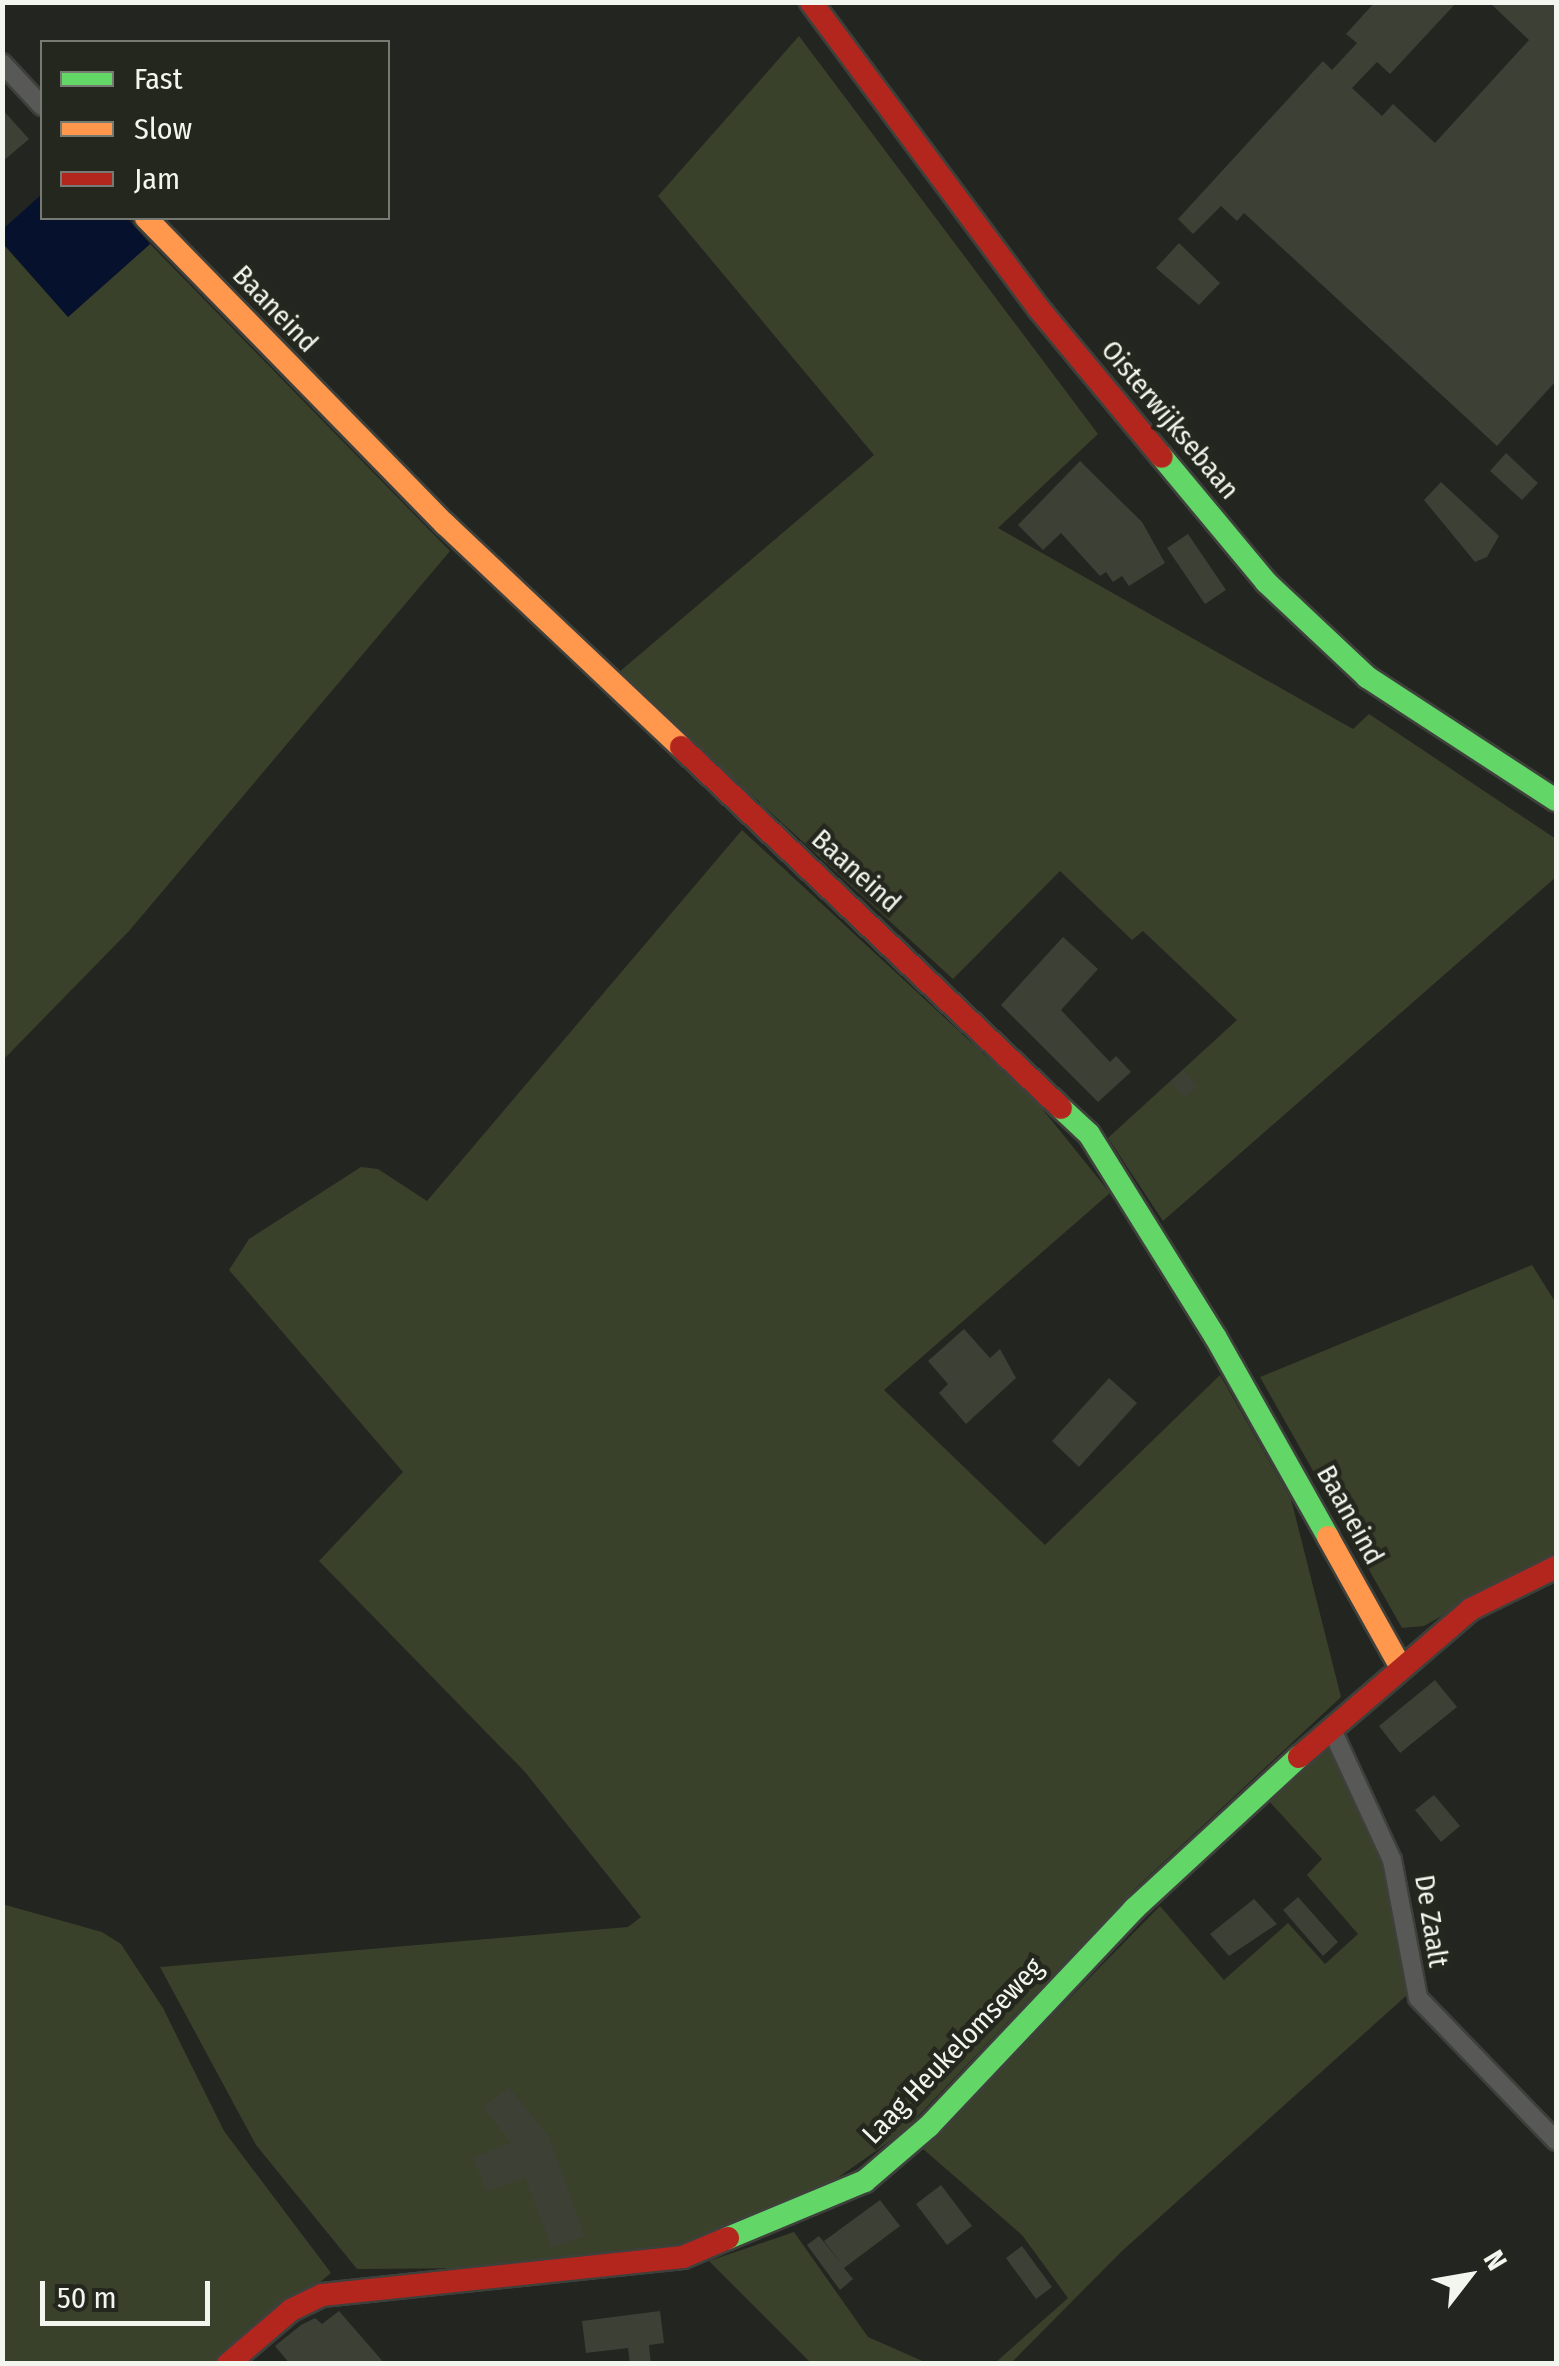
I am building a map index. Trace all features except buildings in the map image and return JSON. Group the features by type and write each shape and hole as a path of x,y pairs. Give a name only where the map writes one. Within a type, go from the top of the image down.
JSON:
{"street":[{"name":"Oisterwijksebaan","path":"811,2 1038,309 1266,582 1367,677 1556,800"},
{"path":"2,63 40,104"},
{"name":"Baaneind","path":"148,220 445,524 1089,1134 1216,1338 1400,1666"},
{"name":"Laag Heukelomseweg","path":"228,2364 290,2310 322,2296 683,2257 865,2181 929,2126 1134,1909 1330,1728 1472,1609 1556,1567"},
{"name":"De Zaalt","path":"1330,1728 1392,1860 1418,1998 1556,2141"}],"green space":[{"path":"799,36 1098,434 998,528 1353,729 1369,714 1556,839 1556,877 1163,1221 1108,1138 1237,1020 1143,931 1132,940 1060,871 953,979 618,673 874,455 658,196"},
{"path":"2,243 68,317 150,244 450,551 129,931 3,1060"},
{"path":"742,830 1040,1106 1110,1193 884,1390 1045,1545 1220,1375 1291,1499 1341,1697 1137,1887 903,2132 816,2193 690,2243 483,2268 357,2269 256,2145 160,1967 628,1927 641,1917 525,1772 319,1561 403,1472 229,1270 249,1239 361,1167 378,1169 427,1201"},
{"path":"1532,1265 1556,1303 1556,1552 1424,1626 1402,1628 1260,1377"},
{"path":"1329,1747 1356,1782 1377,1826 1407,1995 1122,2251 1011,2363 995,2363 1068,2298 1022,2235 922,2148 1160,1906 1224,1980 1288,1923 1325,1964 1358,1934 1307,1875 1322,1859 1268,1800"},
{"path":"2,1904 102,1932 121,1944 163,2008 224,2131 331,2273 223,2363 3,2363"},
{"path":"794,2232 868,2337 927,2363 811,2363 709,2261"}],"water":[{"path":"40,196 40,220 129,220 150,244 68,317 3,243 3,229"}],"traffic: fast":[{"path":"1162,457 1266,582 1367,677 1556,800"},
{"path":"1061,1108 1089,1134 1216,1338 1328,1537"},
{"path":"728,2238 865,2181 929,2126 1134,1909 1299,1757"}],"traffic: slow":[{"path":"148,220 445,524 681,747"},
{"path":"1328,1537 1400,1666"}],"traffic: jam":[{"path":"811,2 1039,309 1162,457"},
{"path":"681,747 1061,1108"},
{"path":"1299,1757 1471,1609 1556,1567"},
{"path":"228,2364 291,2310 322,2295 683,2257 728,2238"}]}
